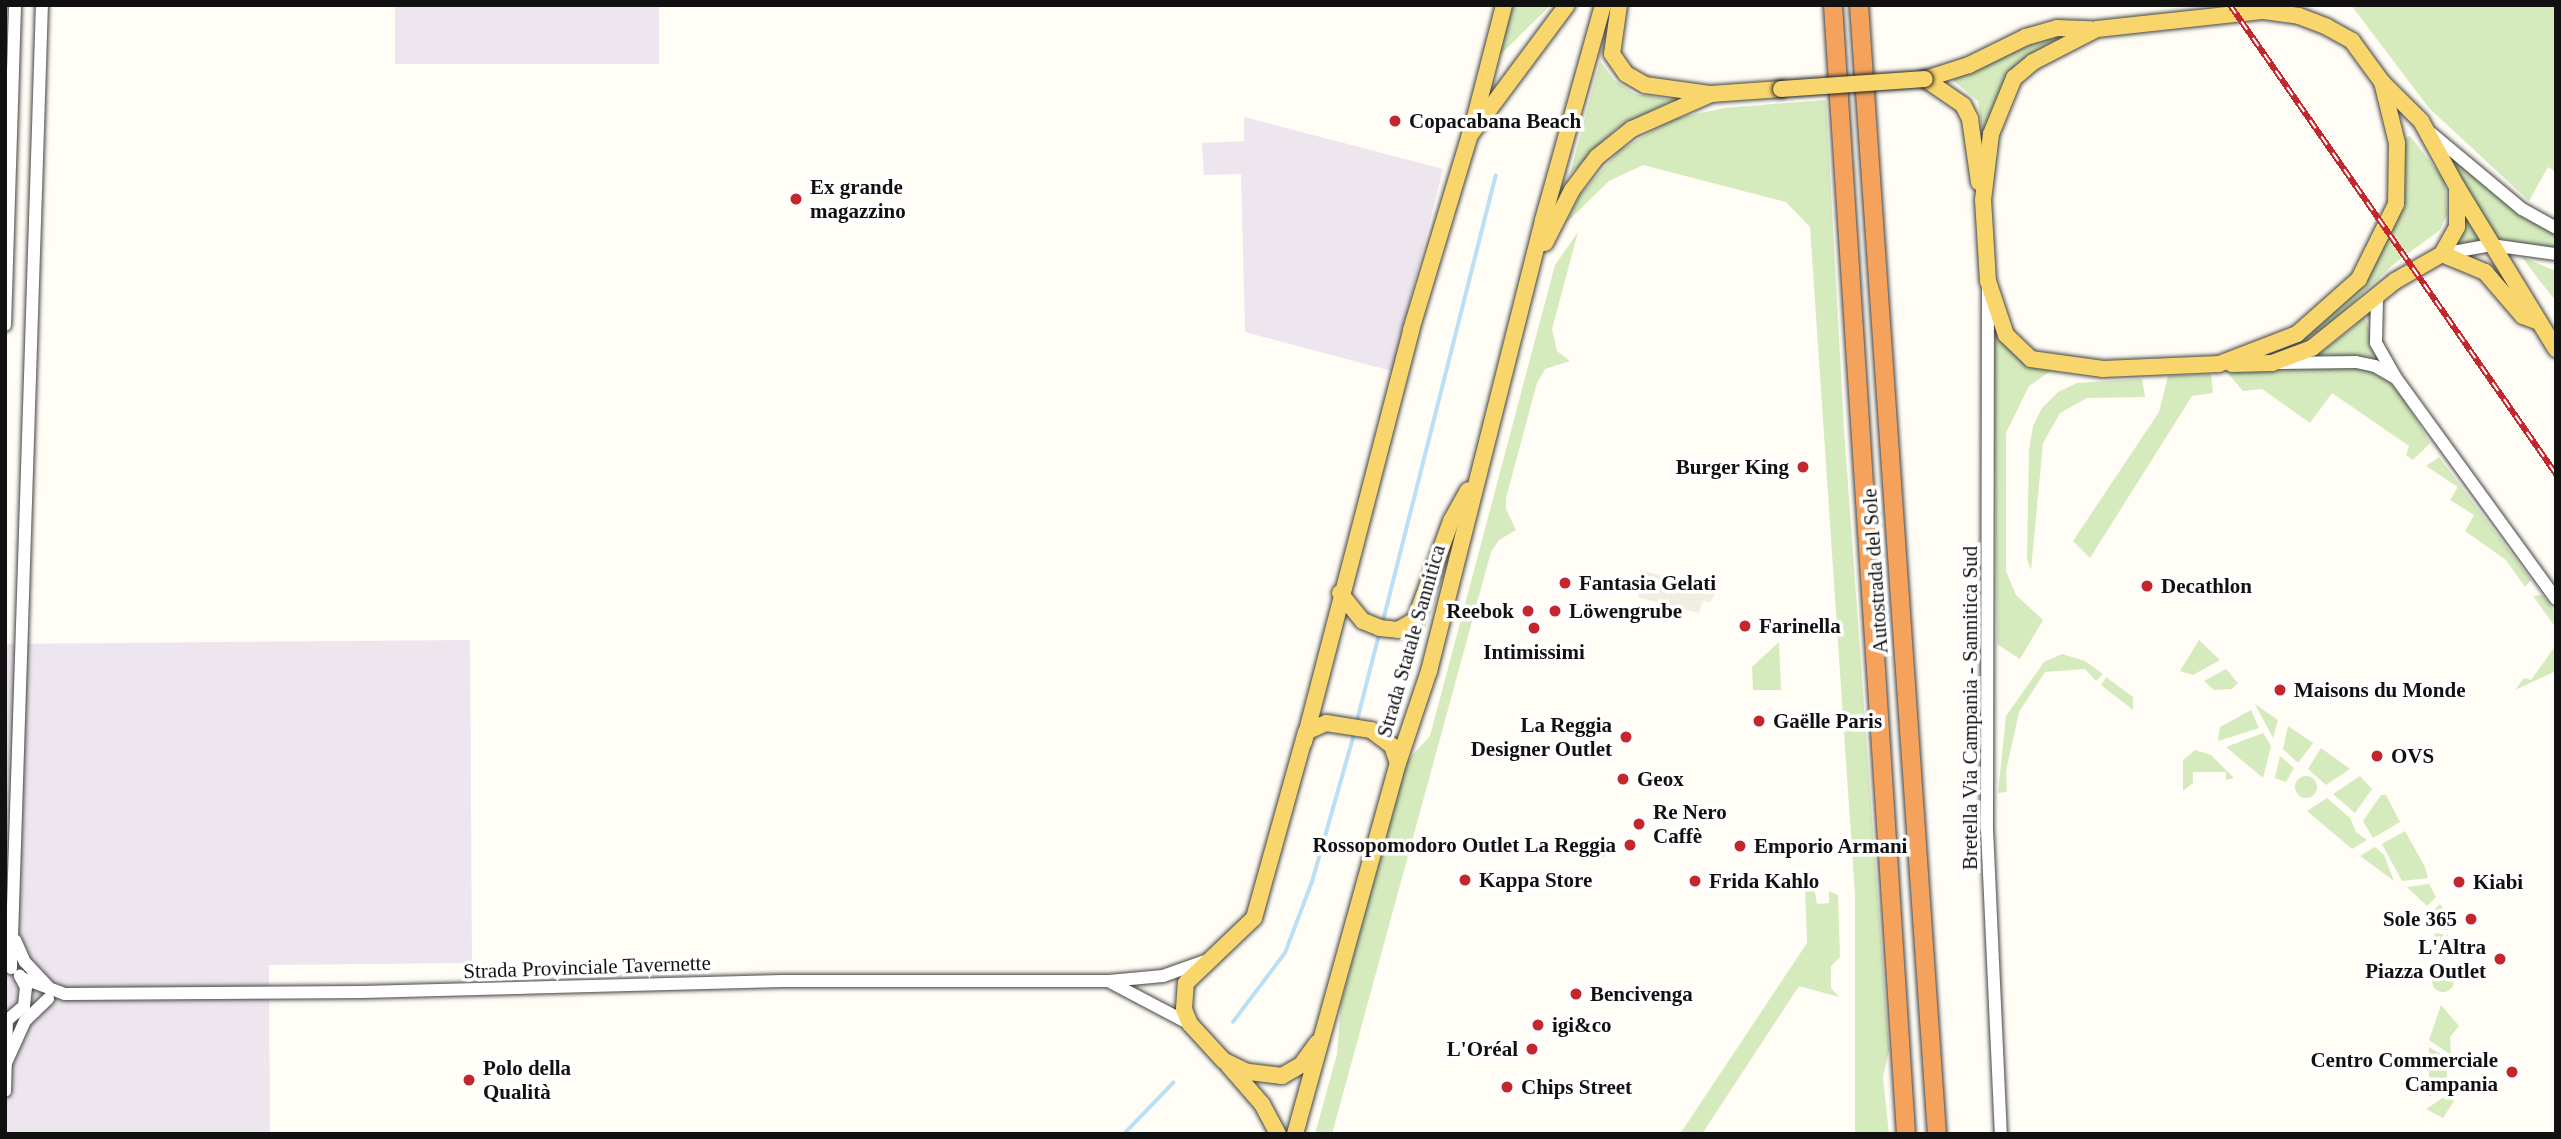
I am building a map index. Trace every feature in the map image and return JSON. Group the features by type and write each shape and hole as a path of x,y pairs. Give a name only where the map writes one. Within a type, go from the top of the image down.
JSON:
{"highway":[{"name":"Autostrada del Sole","path":"1833,5 1906,1134"},
{"name":"Autostrada del Sole","path":"1859,5 1937,1134"}],"main road":[{"path":"1190,1024 1184,1009 1186,983 1254,918 1305,737 1340,593 1411,330 1471,135 1504,5"},
{"path":"1471,135 1567,5"},
{"name":"Strada Statale Sannitica","path":"1294,1134 1398,762 1429,671 1476,476 1604,5"},
{"name":"Strada Statale Sannitica","path":"1619,5 1612,54 1626,74 1645,85 1711,94 1924,79 1969,65 2026,37 2057,29 2097,29"},
{"path":"1983,200 1991,134 2014,78 2053,51 2097,29 2164,22 2216,10 2264,11 2299,16 2327,26 2351,41 2382,82 2421,121 2491,245 2556,349"},
{"path":"1924,79 1949,92 1970,119 1983,200 1988,281 2006,335 2031,359 2103,369 2272,363 2312,348 2395,281 2442,254 2457,227 2457,187"},
{"path":"2219,364 2297,334 2359,279 2375,253 2396,204 2397,143 2382,82"},
{"name":"Strada Statale Sannitica","path":"1532,271 1572,190 1597,157 1632,129 1711,94"},
{"path":"2442,254 2485,272 2523,316 2537,320"},
{"path":"1340,593 1363,621 1380,628 1398,630 1415,620 1451,520 1476,476"},
{"path":"1305,737 1326,723 1371,730 1392,746 1398,762"},
{"name":"Strada Statale Sannitica","path":"1190,1024 1224,1061 1260,1076 1282,1076 1301,1065 1327,1022"},
{"path":"1224,1061 1262,1104 1278,1134"}],"street":[{"path":"5,325 15,5"},
{"name":"Strada Provinciale Tavernette","path":"42,5 12,929 8,967 50,995 362,992 782,981 1110,981 1163,976 1206,961"},
{"path":"2421,121 2522,209 2556,228"},
{"path":"2442,254 2491,245 2556,254"},
{"name":"Bretella Via Campania - Sannitica Sud","path":"1988,281 1987,829 2001,1134"},
{"path":"2377,298 2376,343 2396,378 2556,599"},
{"path":"2272,363 2356,362 2375,366 2396,378"},
{"name":"Strada Provinciale Tavernette","path":"12,929 25,962 50,995"},
{"path":"5,1091 10,1019 27,996 22,978"},
{"name":"Strada Provinciale Tavernette","path":"1110,981 1190,1024"},
{"path":"10,1019 50,995"},
{"path":"6,1063 25,1021 50,995"}],"shaded area":[{"path":"395,5 659,5 659,64 395,64"},
{"path":"1244,117 1443,169 1392,371 1245,332 1241,174 1204,175 1202,143 1244,141"},
{"path":"1640,570 1717,591 1710,602 1703,601 1699,613 1638,597"},
{"path":"470,640 472,963 269,965 270,1134 5,1134 5,644"}],"green space":[{"path":"1513,5 1551,5 1498,57"},
{"path":"2351,5 2556,5 2556,172 2548,167 2529,201 2429,108"},
{"path":"2064,36 2038,50 2009,76 1991,113 1986,153 1978,101 1949,77 2017,47"},
{"path":"1600,61 1614,80 1635,94 1674,100 1617,128 1570,174"},
{"path":"1826,100 1844,429 1889,1051 1883,1077 1889,1134 1855,1134 1855,895 1810,227 1786,202 1643,165 1609,181 1567,222 1580,195 1619,151 1673,119 1724,108"},
{"path":"2410,136 2445,181 2447,214 2440,230 2394,264 2328,326 2291,347 2288,345 2378,257 2405,138"},
{"path":"2442,148 2556,235 2556,249 2491,241 2451,248 2462,228"},
{"path":"1578,232 1552,329 1557,351 1570,361 1545,369 1537,383 1506,498 1506,509 1516,530 1499,540 1491,552 1332,1134 1315,1134 1337,1054 1341,1003 1407,761 1430,736 1555,265"},
{"path":"2522,257 2556,271 2556,301 2539,280"},
{"path":"1994,310 2002,332 2055,368 2029,386 2006,433 2006,571 2016,595 2043,620 2020,659 1997,644"},
{"path":"2364,316 2379,358 2318,355 2354,327"},
{"path":"2365,367 2397,388 2430,443 2413,460 2406,455 2409,446 2332,393 2310,423 2262,389 2243,391 2226,371"},
{"path":"2211,374 2213,393 2192,396 2090,558 2073,541 2159,412 2168,376"},
{"path":"2142,379 2145,397 2087,398 2060,413 2043,443 2031,570 2027,559 2029,451 2033,426 2042,408 2058,392 2077,383"},
{"path":"2439,457 2531,580 2525,587 2506,560 2465,531 2474,515 2450,500 2458,487 2426,466"},
{"path":"2542,595 2556,613 2556,628 2533,596"},
{"path":"2199,640 2220,660 2193,675 2180,671"},
{"path":"1779,642 1781,690 1753,690 1752,667"},
{"path":"2556,645 2556,671 2515,690 2524,678 2531,680"},
{"path":"2062,654 2085,661 2103,674 2096,681 2085,669 2045,672 2019,712 2006,771 2007,792 1998,793 2006,716 2044,662"},
{"path":"2226,669 2238,683 2232,689 2214,690 2204,681"},
{"path":"2106,677 2133,697 2133,710 2101,685"},
{"path":"2255,704 2278,720 2273,738 2265,723"},
{"path":"2251,710 2259,728 2218,741 2220,727"},
{"path":"2288,726 2313,743 2298,763 2283,749"},
{"path":"2263,733 2271,746 2263,778 2226,747"},
{"path":"2321,748 2350,769 2326,785 2308,769"},
{"path":"2195,750 2211,755 2234,778 2226,780 2226,772 2193,772 2193,783 2183,791 2183,760"},
{"path":"2280,756 2294,768 2286,782 2275,778"},
{"path":"2306,776 2314,779 2317,787 2314,795 2306,798 2298,795 2295,787 2298,779"},
{"path":"2360,776 2372,789 2355,813 2333,794"},
{"path":"2381,795 2386,795 2400,822 2373,838 2363,821"},
{"path":"2327,798 2350,818 2356,832 2367,840 2352,849 2307,811"},
{"path":"2405,831 2425,867 2428,878 2402,881 2382,844"},
{"path":"2375,847 2384,855 2394,881 2360,856"},
{"path":"2429,884 2436,897 2427,906 2407,887"},
{"path":"1805,887 1814,888 1817,904 1829,903 1829,891 1838,895 1840,957 1831,966 1831,988 1839,997 1799,986 1702,1134 1680,1134 1807,943"},
{"path":"2440,904 2448,915 2448,930 2435,928 2431,913"},
{"path":"2435,933 2448,935 2447,958 2430,955"},
{"path":"2443,970 2451,973 2454,981 2451,989 2443,992 2435,989 2432,981 2435,973"},
{"path":"2441,1005 2459,1026 2450,1037 2451,1055 2429,1040"},
{"path":"2429,1047 2447,1058 2447,1087 2429,1097"},
{"path":"2447,1095 2454,1101 2443,1118 2426,1109"}],"water":[{"path":"1598,841 1604,841 1609,849 1607,855 1598,857 1593,852 1593,846"}],"waterway":[{"path":"1383,621 1496,176"},
{"path":"1357,721 1379,635"},
{"path":"1233,1022 1285,953 1312,882 1354,735"},
{"path":"1124,1134 1173,1083"}],"railway":[{"path":"2230,5 2556,474"}],"place":[{"name":"Copacabana Beach","path":"1395,121"},
{"name":"Ex grande magazzino","path":"796,199"},
{"name":"Burger King","path":"1803,467"},
{"name":"Fantasia Gelati","path":"1565,583"},
{"name":"Decathlon","path":"2147,586"},
{"name":"Reebok","path":"1528,611"},
{"name":"Löwengrube","path":"1555,611"},
{"name":"Farinella","path":"1745,626"},
{"name":"Intimissimi","path":"1534,628"},
{"name":"Maisons du Monde","path":"2280,690"},
{"name":"Gaëlle Paris","path":"1759,721"},
{"name":"La Reggia Designer Outlet","path":"1626,737"},
{"name":"OVS","path":"2377,756"},
{"name":"Geox","path":"1623,779"},
{"name":"Re Nero Caffè","path":"1639,824"},
{"name":"Rossopomodoro Outlet La Reggia","path":"1630,845"},
{"name":"Emporio Armani","path":"1740,846"},
{"name":"Kappa Store","path":"1465,880"},
{"name":"Frida Kahlo","path":"1695,881"},
{"name":"Kiabi","path":"2459,882"},
{"name":"Sole 365","path":"2471,919"},
{"name":"L'Altra Piazza Outlet","path":"2500,959"},
{"name":"Bencivenga","path":"1576,994"},
{"name":"igi&co","path":"1538,1025"},
{"name":"L'Oréal","path":"1532,1049"},
{"name":"Centro Commerciale Campania","path":"2512,1072"},
{"name":"Polo della Qualità","path":"469,1080"},
{"name":"Chips Street","path":"1507,1087"}]}
